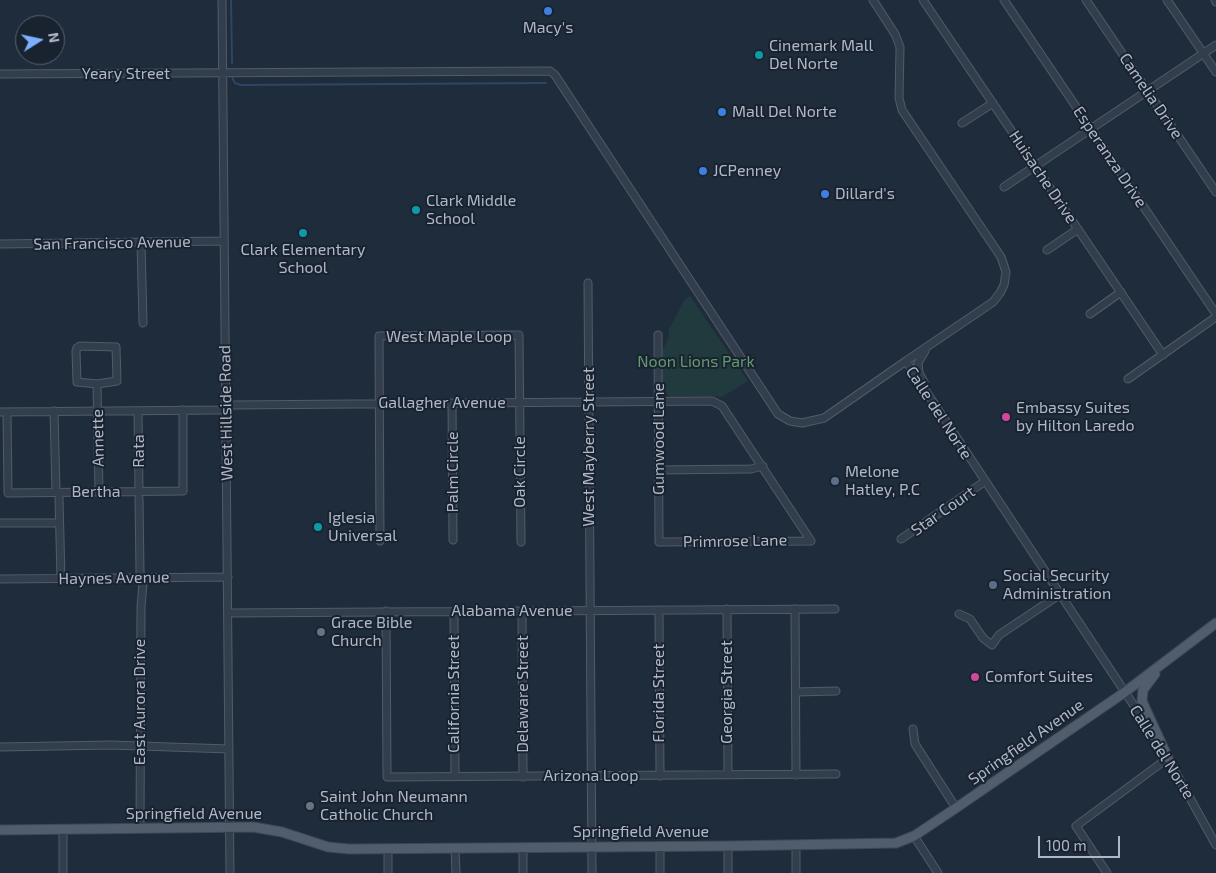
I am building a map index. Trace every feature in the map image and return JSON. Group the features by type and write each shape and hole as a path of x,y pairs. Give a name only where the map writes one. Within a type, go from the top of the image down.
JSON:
{"main road":[{"name":"Springfield Avenue","path":"0,830 230,827 271,829 328,847 349,849 888,845 914,836 956,808 1125,692 1216,623"},
{"path":"1166,660 1144,686 1141,697 1144,708 1168,758"}],"street":[{"name":"West Hillside Road","path":"222,0 230,873"},
{"name":"Calle del Norte","path":"873,0 895,34 900,47 899,98 902,110 1001,257 1006,272 1004,285 993,302 906,361 984,482 1168,758 1216,844"},
{"name":"Huisache Drive","path":"923,0 1163,355"},
{"name":"Esperanza Drive","path":"1004,0 1216,314"},
{"name":"Camelia Drive","path":"1086,0 1216,192"},
{"path":"1167,0 1216,72"},
{"path":"1004,186 1216,45"},
{"name":"Yeary Street","path":"0,74 550,71 556,75 778,414 790,421 802,423 809,423 824,418 906,361"},
{"path":"962,123 992,103"},
{"path":"1047,250 1078,229"},
{"name":"San Francisco Avenue","path":"0,244 224,241"},
{"path":"141,242 143,323"},
{"name":"West Mayberry Street","path":"588,283 592,873"},
{"path":"1090,314 1120,292"},
{"path":"1128,379 1216,317"},
{"name":"West Maple Loop","path":"380,404 379,336 519,335 520,403"},
{"name":"Gumwood Lane","path":"658,335 659,542"},
{"path":"115,346 117,350 117,381 97,384 77,382 77,348 115,346"},
{"path":"928,346 920,357 918,368 929,391 931,401"},
{"name":"Annette","path":"97,384 99,492"},
{"name":"Gallagher Avenue","path":"3,412 219,410 233,405 589,402 718,403 722,406 763,466 811,540"},
{"name":"Palm Circle","path":"452,403 453,540"},
{"name":"Oak Circle","path":"520,403 520,542"},
{"path":"380,404 380,541"},
{"name":"Bertha","path":"3,412 8,492 58,495 99,492 139,495 183,492 183,410"},
{"path":"54,411 61,579"},
{"name":"Rata","path":"138,411 141,577"},
{"path":"659,470 751,469 763,466"},
{"name":"Star Court","path":"901,540 984,482"},
{"path":"0,523 59,522"},
{"name":"Primrose Lane","path":"659,542 811,540"},
{"name":"East Aurora Drive","path":"140,828 141,607 143,583 141,577"},
{"name":"Haynes Avenue","path":"0,579 228,577"},
{"path":"959,614 970,619 983,638 992,645 998,636 1059,595"},
{"name":"Georgia Street","path":"727,609 728,775"},
{"path":"795,609 796,775"},
{"name":"Alabama Avenue","path":"228,613 835,609"},
{"name":"Florida Street","path":"659,610 660,776"},
{"name":"Arizona Loop","path":"386,611 387,778 836,774"},
{"name":"California Street","path":"454,611 455,777"},
{"name":"Delaware Street","path":"522,611 523,777"},
{"path":"796,692 836,692"},
{"path":"913,728 915,744 956,808"},
{"path":"0,747 103,745 229,749"},
{"path":"1107,873 1076,826 1168,758"},
{"path":"62,829 63,873"},
{"path":"914,836 938,873"},
{"path":"728,846 728,873"},
{"path":"796,846 796,873"},
{"path":"660,847 660,873"},
{"path":"455,848 456,873"},
{"path":"523,848 523,873"},
{"path":"388,849 388,873"}],"green space":[{"name":"Noon Lions Park","path":"690,296 748,381 722,397 669,397 663,390 663,349 669,337 669,329 685,299"}],"waterway":[{"path":"231,0 232,63"},
{"path":"232,77 235,83 241,85 546,83"}],"place":[{"name":"Macy's","path":"548,11"},
{"name":"Cinemark Mall Del Norte","path":"759,55"},
{"name":"Mall Del Norte","path":"722,112"},
{"name":"JCPenney","path":"703,171"},
{"name":"Dillard's","path":"825,194"},
{"name":"Clark Middle School","path":"416,210"},
{"name":"Clark Elementary School","path":"303,233"},
{"name":"Embassy Suites by Hilton Laredo","path":"1006,417"},
{"name":"Melone Hatley, P.C","path":"835,481"},
{"name":"Iglesia Universal","path":"318,527"},
{"name":"Social Security Administration","path":"993,585"},
{"name":"Grace Bible Church","path":"321,632"},
{"name":"Comfort Suites","path":"975,677"},
{"name":"Saint John Neumann Catholic Church","path":"310,806"}]}
